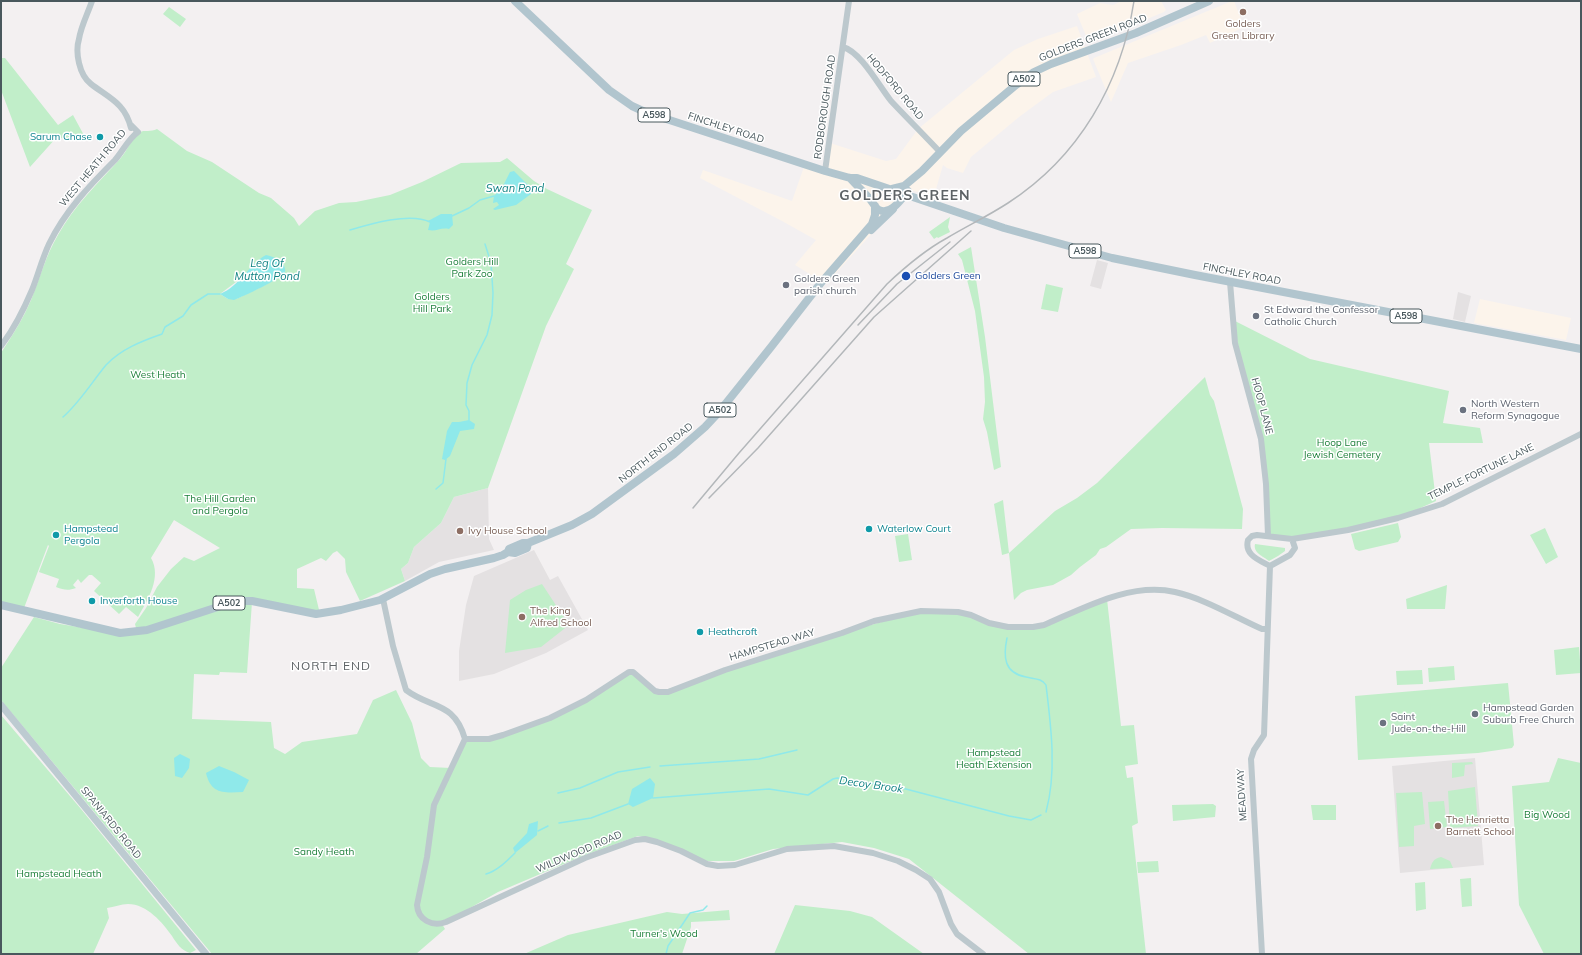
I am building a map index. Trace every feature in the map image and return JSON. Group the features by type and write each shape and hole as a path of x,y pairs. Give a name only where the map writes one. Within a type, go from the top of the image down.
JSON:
{"main road":[{"name":"FINCHLEY ROAD","path":"515,1 609,90 632,106 644,112 826,171 850,178 857,178 1004,228 1086,252 1230,282 1581,349"},
{"name":"GOLDERS GREEN ROAD","path":"889,189 904,186 922,171 965,127 1034,72 1051,64 1136,33 1209,1"},
{"name":"GOLDERS GREEN ROAD","path":"906,194 919,178 922,171"},
{"name":"FINCHLEY ROAD","path":"850,178 870,198 875,206"},
{"path":"870,198 870,192 872,189 879,186"},
{"path":"875,206 879,210 883,211 895,206 889,189"},
{"name":"A502","path":"895,206 906,194"},
{"name":"NORTH END ROAD","path":"381,600 430,574 445,569 494,558 523,543 528,543 572,525 592,514 674,454 705,427 762,359 820,284 872,224 875,206"},
{"name":"NORTH END ROAD","path":"846,254 895,206"},
{"name":"A502","path":"1,605 91,626 125,631 154,628 240,601 266,604 316,614 341,610 381,600"},
{"name":"SPANIARDS ROAD","path":"1,705 206,954"}],"street":[{"name":"WEST HEATH ROAD","path":"1,346 23,309 47,249 70,209 118,157 136,134 120,106 90,84 80,66 78,40 92,1"},
{"path":"843,47 849,1"},
{"name":"RODBOROUGH ROAD","path":"826,171 843,47"},
{"name":"HODFORD ROAD","path":"843,47 851,49 890,99 940,152"},
{"name":"HOOP LANE","path":"1230,282 1235,342 1261,439 1266,484 1268,536"},
{"name":"TEMPLE FORTUNE LANE","path":"1270,566 1249,553 1247,546 1248,540 1252,536 1257,535 1292,539 1348,530 1398,518 1442,504 1581,434"},
{"path":"1270,566 1290,555 1295,548 1292,539"},
{"name":"MEADWAY","path":"1262,954 1251,758 1254,750 1264,735 1270,566"},
{"name":"HAMPSTEAD WAY","path":"465,739 489,739 550,718 586,700 630,672 633,672 655,691 668,692 720,672 835,635 874,620 921,611 958,612 971,615 998,626 1033,628 1044,625 1107,599 1132,592 1157,589 1196,598 1262,629 1267,629"},
{"path":"381,600 406,690 446,709 457,722 465,739"},
{"name":"WILDWOOD ROAD","path":"465,739 434,805 417,905 418,912 421,916 432,924 439,925 585,858 635,840 645,839 657,842 681,851 707,864 718,866 735,865 787,849 834,846 873,853 898,861 930,879 939,892 951,924 957,934 983,954"}],"shaded area":[{"path":"1122,1 1161,1 1166,10 1089,43 1077,14 1100,3 1113,5"},
{"path":"1234,1 1244,27 1210,43 1206,35 1128,63 1111,102 1093,59 1094,58"},
{"path":"1077,26 1096,77 1053,92 1019,117 971,157 963,173 947,168 943,165 934,196 913,191 886,218 826,284 795,265 816,240 700,178 703,170 792,201 805,164 825,170 830,143 886,161 896,159 918,129 1014,50 1038,39"},
{"path":"1097,260 1108,263 1101,289 1090,286"},
{"path":"1458,292 1471,296 1465,322 1453,319"},
{"path":"1480,299 1571,318 1566,340 1474,323"},
{"name":"Ivy House School","path":"488,488 489,539 494,550 439,562 405,581 401,569 408,563 414,547 441,523 454,497"},
{"name":"The King Alfred School","path":"534,550 550,580 558,576 588,630 546,653 494,674 459,681 459,651 466,605 474,576"},
{"name":"The Henrietta Barnett School","path":"1475,758 1484,865 1400,873 1392,766"}],"green space":[{"path":"169,7 186,19 180,27 163,14"},
{"path":"1,58 5,58 58,125 73,115 86,139 56,138 30,167 1,90"},
{"path":"157,129 187,151 212,162 259,193 271,198 294,218 299,226 315,211 339,203 356,202 390,195 422,182 461,163 500,162 507,158 534,181 547,189 592,210 566,264 574,269 546,326 488,488 454,497 441,523 414,547 408,563 401,569 405,581 360,601 346,572 345,559 337,551 333,553 326,561 321,558 297,569 297,588 314,589 320,614 252,602 247,673 220,672 219,675 194,674 192,719 271,722 274,748 285,754 302,742 357,734 373,700 396,690 412,723 421,758 430,767 451,768 465,739 489,739 570,709 629,672 659,692 842,633 921,611 954,612 998,625 1044,625 1107,599 1121,726 1134,725 1138,764 1125,766 1127,778 1133,777 1138,823 1132,826 1146,954 1029,954 909,859 874,848 842,842 773,849 734,861 707,861 652,839 638,836 585,855 498,892 442,924 445,929 416,954 212,954 1,700 1,668 34,617 60,624 109,632 136,628 135,624 146,608 157,587 171,569 184,557 194,561 220,548 174,520 151,558 154,565 154,581 146,603 138,617 126,607 119,614 94,591 101,583 92,575 89,575 81,583 78,579 73,585 76,588 71,590 56,587 59,579 39,572 49,546 48,545 24,608 1,602 1,353 31,300 50,250 64,224 87,195 120,159 137,135 142,131","holes":["255,263 267,284 236,299 228,299 220,294 244,276"]},
{"path":"950,217 948,227 950,232 934,239 929,232"},
{"path":"971,247 985,337 1001,467 994,470 983,419 985,402 984,377 975,311 962,260 958,254"},
{"path":"1046,284 1063,288 1058,312 1041,309"},
{"name":"Hoop Lane Jewish Cemetery","path":"1233,320 1310,359 1449,391 1443,423 1480,428 1483,443 1429,443 1436,501 1398,518 1292,539 1268,536 1261,439 1250,401"},
{"path":"1205,377 1210,395 1214,401 1243,509 1242,529 1131,529 1106,547 1100,549 1096,555 1071,575 1053,585 1027,590 1021,593 1014,600 1009,553 1055,511 1077,498 1097,483"},
{"path":"1003,500 1009,553 1002,555 994,504"},
{"path":"1398,523 1401,537 1398,542 1359,551 1355,549 1351,534"},
{"path":"1545,528 1558,557 1546,564 1530,535"},
{"path":"908,534 912,560 899,562 895,536"},
{"path":"1255,544 1285,548 1285,551 1269,561 1257,552"},
{"path":"542,584 569,625 541,647 505,653 510,600 526,590"},
{"path":"1447,585 1445,609 1407,609 1406,599"},
{"path":"1579,647 1581,673 1556,675 1554,650"},
{"path":"1454,666 1455,680 1429,682 1428,668"},
{"path":"1422,670 1423,684 1397,685 1396,671"},
{"path":"1508,683 1514,745 1512,748 1478,753 1358,760 1355,696"},
{"name":"Hampstead Heath","path":"1,715 81,809 196,950 190,953 184,950 154,915 142,907 123,904 107,908 109,918 93,954 1,954"},
{"name":"Big Wood","path":"1558,758 1581,763 1581,954 1544,954 1519,905 1512,786 1549,782"},
{"path":"1472,762 1473,764 1465,765 1464,776 1452,778 1452,763"},
{"path":"1475,787 1478,826 1450,828 1448,791"},
{"path":"1422,792 1425,824 1414,826 1414,846 1399,847 1396,793"},
{"path":"1444,801 1447,827 1430,829 1428,802"},
{"path":"1213,804 1216,806 1215,817 1173,821 1172,805"},
{"path":"1311,805 1336,805 1336,820 1313,820"},
{"path":"1441,857 1450,861 1453,868 1430,869 1433,861"},
{"path":"1158,861 1159,872 1138,873 1137,862"},
{"path":"1471,878 1472,906 1462,907 1460,879"},
{"path":"1425,882 1426,909 1416,911 1415,883"},
{"path":"795,905 850,911 872,917 924,954 774,954"},
{"name":"Turner's Wood","path":"729,910 730,920 691,922 691,927 682,954 524,954 568,935 667,912 682,914"}],"water":[{"name":"Swan Pond","path":"514,171 529,186 532,191 531,194 516,205 495,210 493,209 499,205 497,202 493,203 494,196 502,188 510,172"},
{"path":"441,214 452,214 453,225 449,229 428,230 430,222 428,221"},
{"name":"Leg Of Mutton Pond","path":"266,255 275,258 283,264 285,272 283,275 234,300 228,299 220,294 239,281 254,264"},
{"path":"469,420 475,424 474,429 460,431 450,456 445,460 442,459 447,431 452,422"},
{"path":"180,754 190,759 189,768 182,778 175,776 174,758"},
{"path":"219,766 249,780 243,792 219,791 211,785 206,773"},
{"path":"650,778 655,784 653,798 633,807 628,804 632,789"},
{"path":"538,821 537,835 515,853 513,848 527,833 529,824"}],"waterway":[{"path":"452,216 469,208 480,200 494,196"},
{"path":"350,230 390,220 412,218 430,222"},
{"path":"469,420 469,411 466,405 467,383 472,365 487,335 492,315 493,293 491,263 485,244"},
{"path":"63,417 86,392 106,365 118,354 132,346 162,334 165,327 183,316 191,305 208,294 220,294"},
{"path":"436,489 443,483 446,459"},
{"name":"Decoy Brook","path":"1007,638 1005,658 1009,668 1019,675 1040,680 1046,685 1052,749 1051,781 1046,812"},
{"path":"660,766 759,759 797,750"},
{"path":"558,793 580,788 618,772 650,767"},
{"name":"Decoy Brook","path":"653,798 769,789 808,795 837,778 902,788 1009,816 1031,820 1041,815"},
{"name":"Decoy Brook","path":"559,823 591,818 628,804"},
{"name":"Decoy Brook","path":"538,831 548,826"},
{"name":"Decoy Brook","path":"486,874 498,868 515,853"},
{"name":"Decoy Brook","path":"666,954 668,946 690,913 703,910 707,906"}],"railway":[{"path":"693,508 739,453 887,284 923,253 1008,203 1033,185 1056,164 1076,141 1093,116 1107,89 1119,61 1128,32 1134,1"},
{"path":"709,498 758,448 874,317 971,231"},
{"path":"858,325 897,284 950,242"}],"place":[{"name":"Golders Green Library","path":"1243,12"},
{"name":"Sarum Chase","path":"100,137"},
{"name":"Golders Green","path":"906,276"},
{"name":"Golders Green parish church","path":"786,285"},
{"name":"St Edward the Confessor Catholic Church","path":"1256,316"},
{"name":"North Western Reform Synagogue","path":"1463,410"},
{"name":"Waterlow Court","path":"869,529"},
{"name":"Ivy House School","path":"460,531"},
{"name":"Hampstead Pergola","path":"56,535"},
{"name":"Inverforth House","path":"92,601"},
{"name":"The King Alfred School","path":"522,617"},
{"name":"Heathcroft","path":"700,632"},
{"name":"Hampstead Garden Suburb Free Church","path":"1475,714"},
{"name":"Saint Jude-on-the-Hill","path":"1383,723"},
{"name":"The Henrietta Barnett School","path":"1438,826"}],"district":[{"name":"GOLDERS GREEN","path":"905,196"},
{"name":"NORTH END","path":"331,666"}],"park label":[{"name":"Golders Hill Park Zoo","path":"472,268"},
{"name":"Golders Hill Park","path":"432,302"},
{"name":"West Heath","path":"158,375"},
{"name":"The Hill Garden and Pergola","path":"220,504"},
{"name":"Hampstead Heath Extension","path":"994,758"},
{"name":"Sandy Heath","path":"324,852"}]}
